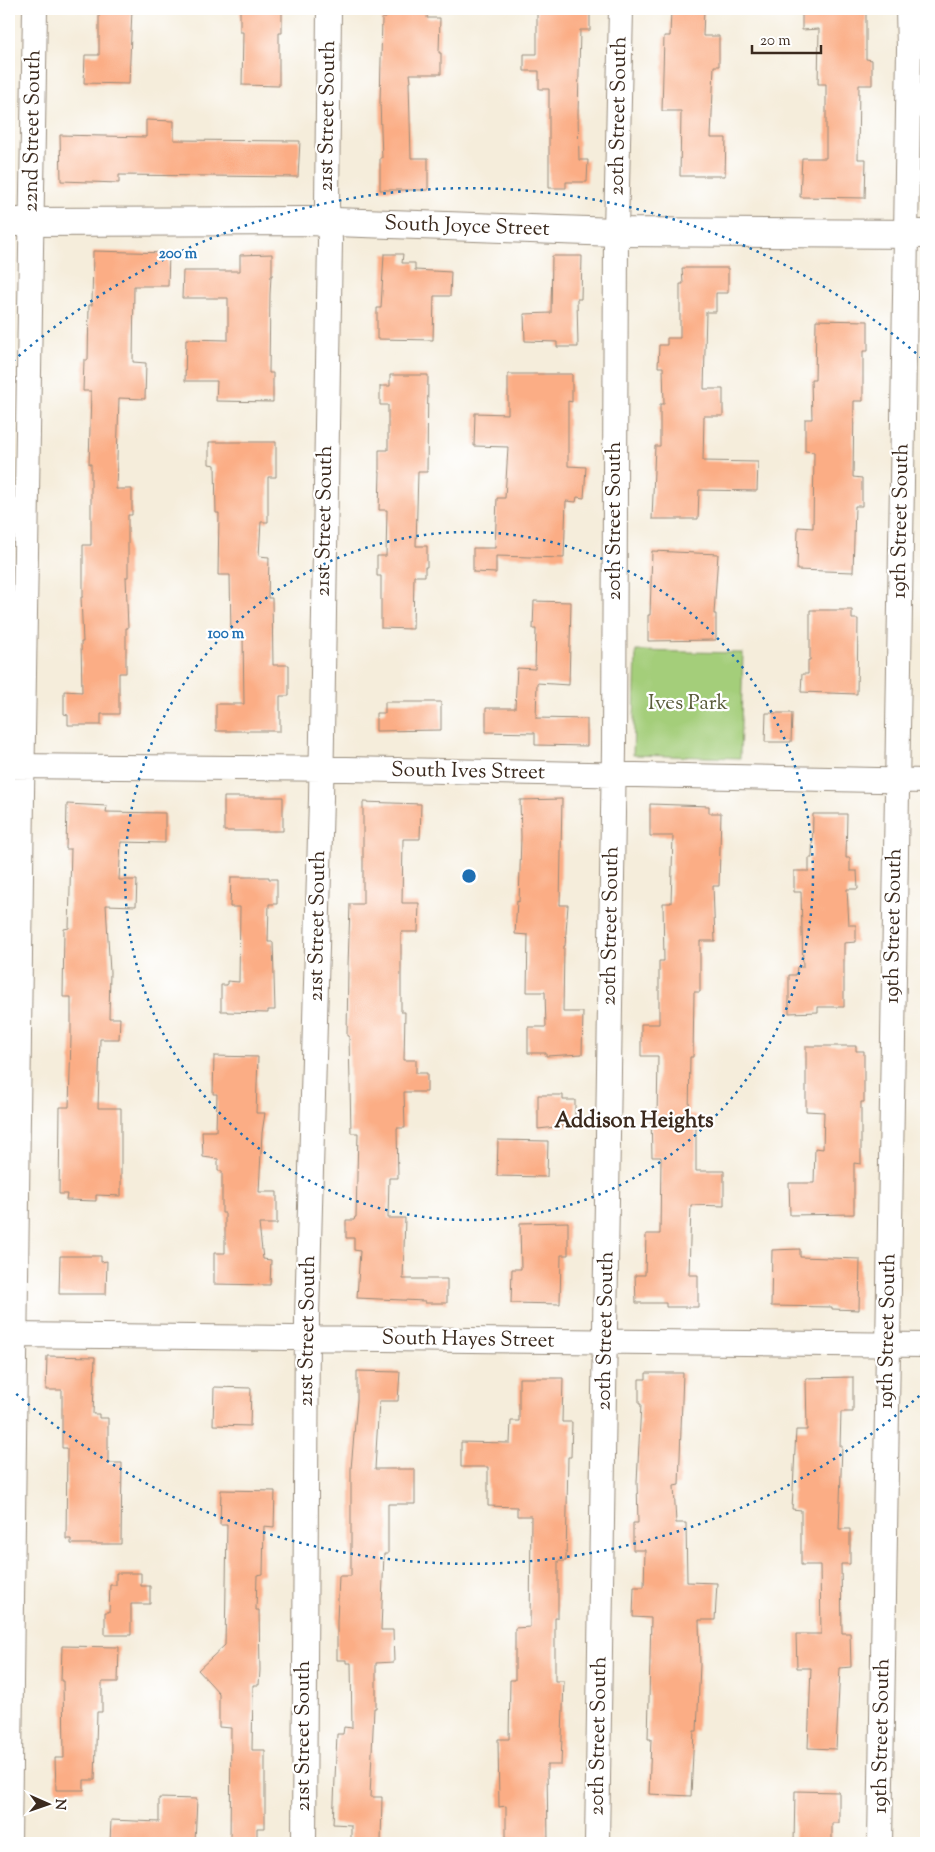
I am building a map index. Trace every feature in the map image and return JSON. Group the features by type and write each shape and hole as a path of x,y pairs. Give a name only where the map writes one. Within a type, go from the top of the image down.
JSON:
{"street":[{"name":"22nd Street South","path":"9,1843 20,222 35,9"},
{"name":"21st Street South","path":"304,1843 307,1338 321,769 330,250 327,205 329,9"},
{"name":"20th Street South","path":"597,1843 614,775 616,232 621,9"},
{"name":"19th Street South","path":"880,1843 896,780 916,234 908,9"},
{"name":"South Joyce Street","path":"20,222 328,222 616,232 916,234"},
{"name":"South Ives Street","path":"16,766 321,769 926,781"},
{"name":"South Hayes Street","path":"12,1335 926,1345"}],"green space":[{"name":"Ives Park","path":"636,651 743,653 740,758 633,755"}],"building":[{"path":"99,9 132,9 129,84 84,83 85,55 99,55"},
{"path":"240,9 282,9 282,33 279,33 279,86 242,85 243,32 240,32"},
{"path":"386,9 428,9 427,18 440,18 439,53 441,53 441,74 410,74 411,82 409,82 411,158 428,158 428,190 380,190 380,158 382,158 380,102 382,18 386,18"},
{"path":"537,9 590,9 590,30 580,30 578,114 579,160 588,160 587,182 566,182 566,188 549,188 549,89 539,89 539,71 524,71 524,54 537,54"},
{"path":"671,9 704,9 703,36 719,36 719,66 714,66 711,138 726,138 725,176 680,176 681,111 662,111 664,36 670,36"},
{"path":"802,9 866,9 866,59 872,60 872,85 859,85 858,159 866,159 865,198 800,197 802,158 826,158 826,84 818,84 819,29 802,30"},
{"path":"146,120 174,121 174,140 300,141 298,177 119,175 119,183 61,181 60,135 146,137"},
{"path":"93,251 169,253 168,286 134,286 133,362 146,363 145,399 119,398 116,489 132,489 132,515 128,515 126,673 119,673 119,714 101,714 101,725 68,725 68,715 64,714 64,691 82,692 81,642 83,642 81,597 83,597 83,545 91,545 91,464 89,464 91,391 83,391 84,360 88,360 89,305 92,305"},
{"path":"272,254 269,373 273,373 273,402 216,401 217,381 185,381 186,339 228,340 228,298 182,298 183,271 240,271 240,255"},
{"path":"384,254 403,254 402,263 415,263 415,270 451,272 450,296 434,296 433,340 377,339 377,308 381,308"},
{"path":"552,256 582,256 581,299 577,299 578,347 557,347 557,342 525,341 524,314 551,313"},
{"path":"682,268 728,268 728,293 716,293 716,312 706,312 704,389 723,389 723,416 704,416 703,461 758,462 757,491 699,490 698,519 652,519 655,446 660,446 660,404 664,404 663,367 658,367 659,345 667,345 667,338 680,338 680,284 683,284"},
{"path":"816,320 868,321 868,351 863,351 863,401 854,401 853,477 862,478 862,506 855,506 853,572 797,570 798,527 813,528 814,452 805,451 805,419 812,419 811,380 815,380"},
{"path":"508,374 572,374 572,402 568,401 568,466 586,467 584,498 577,497 576,502 566,501 564,558 496,556 496,573 473,572 473,548 495,548 497,498 505,498 508,447 474,446 475,413 508,414"},
{"path":"390,375 428,375 427,472 418,472 416,546 427,546 427,567 425,567 425,576 414,576 413,629 381,628 381,576 377,576 377,556 386,556 387,510 379,510 379,450 388,450 388,405 380,405 380,386 390,386"},
{"path":"209,442 276,442 276,477 268,477 268,522 261,522 259,556 269,557 268,598 272,598 273,665 289,665 289,696 280,696 280,731 216,731 216,704 244,704 243,636 231,636 230,575 218,575 219,513 216,513 215,465 209,464"},
{"path":"652,551 718,554 714,614 716,614 716,640 648,641"},
{"path":"534,601 571,602 569,685 537,683 536,718 587,719 587,746 535,745 535,733 486,732 486,708 515,708 517,668 535,669 536,629 533,629"},
{"path":"810,610 852,610 852,619 858,619 857,694 801,692 802,674 808,674 808,660 810,660"},
{"path":"385,702 441,702 441,730 376,731 376,713 385,713"},
{"path":"766,713 792,713 791,742 765,742"},
{"path":"224,797 283,797 283,831 224,831"},
{"path":"562,799 560,905 568,905 564,946 563,1012 583,1012 582,1054 546,1056 546,1053 528,1053 528,1027 546,1027 545,992 527,992 528,935 515,934 517,901 519,902 520,800"},
{"path":"363,802 421,804 420,839 403,839 402,903 419,903 418,932 401,932 401,1012 405,1012 404,1060 416,1060 416,1073 427,1073 427,1092 404,1092 405,1128 397,1128 398,1178 389,1178 388,1218 405,1218 403,1279 447,1279 447,1303 357,1298 360,1251 354,1250 354,1238 346,1238 346,1220 354,1220 356,1217 358,1133 351,1133 349,1036 347,1036 348,966 350,904 363,904"},
{"path":"67,804 107,806 106,812 165,813 165,843 121,842 119,880 137,880 136,906 106,905 110,972 109,1018 120,1018 119,1039 100,1039 98,1108 121,1108 121,1196 96,1195 96,1201 66,1200 67,1194 59,1194 60,1107 69,1107 71,1038 71,997 63,997 64,929 69,928 71,849 66,849"},
{"path":"650,804 709,806 709,813 721,813 719,886 713,886 715,941 700,941 700,992 694,992 693,1057 690,1057 689,1115 696,1115 696,1171 724,1171 724,1206 691,1205 689,1275 698,1275 698,1307 666,1307 666,1303 636,1303 635,1275 645,1275 646,1234 660,1234 661,1157 652,1157 651,1116 657,1116 658,1056 641,1056 641,1024 659,1024 659,961 664,961 663,903 671,903 673,836 650,836"},
{"path":"813,814 847,814 846,858 850,858 850,871 857,871 858,889 847,889 849,925 856,925 856,942 844,943 844,1007 818,1007 818,1012 789,1013 789,975 796,975 797,967 803,967 801,892 794,892 794,871 809,871 809,858 812,858"},
{"path":"231,877 269,877 269,879 277,879 277,904 269,904 268,942 273,942 275,1010 268,1010 268,1013 221,1011 221,985 227,985 227,981 239,982 240,907 230,907"},
{"path":"806,1046 856,1046 856,1051 864,1051 864,1102 861,1102 861,1164 854,1163 854,1214 790,1215 789,1183 814,1183 815,1148 823,1149 824,1112 806,1111"},
{"path":"214,1056 258,1057 256,1113 265,1113 259,1192 277,1192 277,1224 259,1224 263,1259 271,1260 270,1285 214,1284 214,1253 225,1253 225,1213 222,1213 222,1171 218,1171 218,1159 203,1157 202,1131 216,1131 217,1094 213,1094"},
{"path":"538,1095 563,1095 563,1100 575,1100 575,1125 538,1129"},
{"path":"498,1140 548,1141 547,1177 497,1176"},
{"path":"568,1222 568,1255 561,1255 560,1304 511,1303 512,1269 521,1269 520,1223"},
{"path":"800,1249 800,1257 860,1259 859,1310 832,1309 832,1307 771,1306 772,1250"},
{"path":"60,1256 101,1256 101,1262 107,1261 106,1294 59,1294"},
{"path":"47,1356 95,1357 93,1414 99,1414 99,1418 108,1418 108,1463 122,1463 121,1544 71,1544 71,1539 66,1539 67,1448 62,1448 62,1390 46,1390"},
{"path":"357,1371 400,1372 398,1401 379,1401 375,1469 415,1469 415,1504 388,1504 388,1554 384,1554 381,1630 393,1630 394,1662 376,1663 376,1708 374,1708 370,1797 382,1797 381,1843 351,1843 351,1825 333,1824 337,1734 343,1734 344,1727 352,1728 351,1663 346,1663 346,1660 337,1660 337,1621 339,1576 351,1576 351,1469 357,1400"},
{"path":"646,1373 683,1373 679,1485 674,1486 676,1523 686,1523 687,1582 717,1583 715,1620 699,1620 700,1665 697,1731 694,1731 691,1796 649,1794 651,1739 648,1739 651,1618 633,1617 634,1587 644,1587 645,1550 633,1550 633,1523 638,1523 637,1482 641,1404 639,1404 639,1379 646,1379"},
{"path":"853,1377 853,1412 841,1412 840,1446 842,1446 839,1529 850,1529 850,1564 841,1564 842,1633 850,1633 851,1667 840,1668 836,1749 808,1748 811,1668 797,1668 796,1634 821,1634 820,1565 801,1565 801,1510 792,1509 796,1430 807,1430 806,1378"},
{"path":"519,1378 563,1378 562,1422 572,1422 571,1457 568,1457 566,1561 558,1561 558,1618 555,1618 555,1681 564,1681 561,1765 547,1765 548,1843 506,1843 506,1806 499,1807 498,1739 509,1739 510,1680 515,1680 515,1628 530,1627 531,1516 517,1516 517,1507 488,1506 488,1467 461,1467 461,1442 510,1443 511,1421 519,1421"},
{"path":"214,1387 251,1388 250,1426 213,1425"},
{"path":"221,1490 275,1491 274,1527 264,1526 263,1574 257,1575 256,1610 259,1610 260,1670 259,1685 253,1685 252,1750 265,1750 265,1828 257,1828 257,1843 230,1843 231,1728 219,1727 219,1693 198,1670 225,1645 227,1525 220,1525"},
{"path":"116,1573 141,1573 141,1586 150,1586 150,1604 131,1604 131,1635 105,1635 105,1612 109,1612 110,1585 116,1585"},
{"path":"62,1646 119,1647 118,1682 102,1682 102,1712 97,1712 95,1780 84,1780 84,1790 56,1790 55,1758 64,1758 63,1681 61,1681"},
{"path":"795,1791 839,1792 839,1823 832,1823 832,1843 794,1843"},
{"path":"159,1798 197,1799 195,1843 110,1843 111,1820 159,1822"}],"district":[{"name":"Addison Heights","path":"634,1122"}]}
